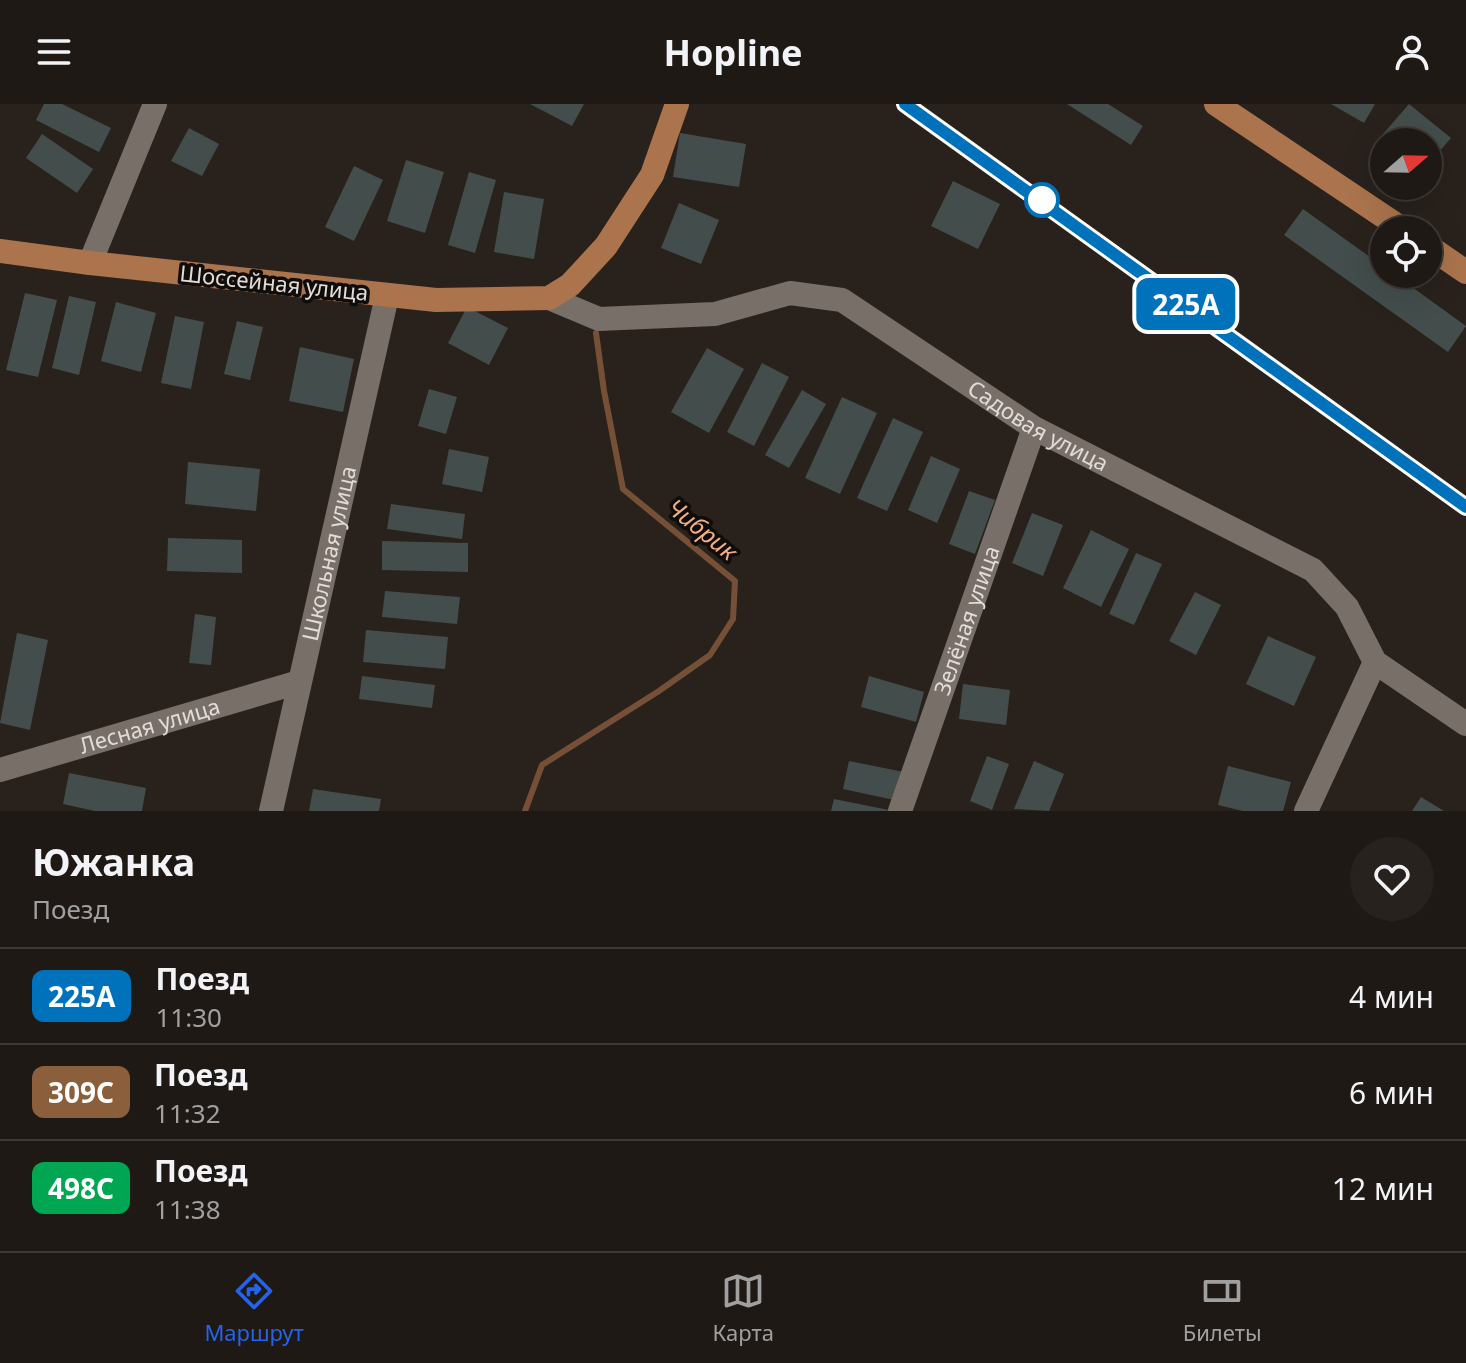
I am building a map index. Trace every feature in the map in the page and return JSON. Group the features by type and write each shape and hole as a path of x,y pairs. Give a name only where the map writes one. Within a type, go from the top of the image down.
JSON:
{"main road":[{"path":"549,298 570,285 606,246 652,175 677,104"},
{"path":"1216,104 1383,216"},
{"name":"Шоссейная улица","path":"0,251 387,296 436,300 549,298"},
{"path":"1442,256 1466,272"}],"street":[{"path":"90,263 155,104"},
{"name":"Садовая улица","path":"549,298 599,319 715,314 790,293 842,300 1034,428 1313,570 1347,607 1375,662 1466,724"},
{"name":"Школьная улица","path":"271,811 387,296"},
{"name":"Зелёная улица","path":"900,811 1034,428"},
{"path":"1306,811 1375,662"},
{"name":"Лесная улица","path":"0,770 299,682"}],"building":[{"path":"44,104 62,104 111,128 99,152 36,120"},
{"path":"530,104 584,104 572,126"},
{"path":"1067,104 1108,104 1143,126 1131,145"},
{"path":"1331,104 1375,104 1364,123"},
{"path":"1409,104 1439,128 1388,128"},
{"path":"189,128 219,144 202,176 171,161"},
{"path":"1442,131 1451,138 1442,149"},
{"path":"680,133 746,144 739,187 673,177"},
{"path":"42,134 93,169 77,193 26,158"},
{"path":"406,160 444,172 425,233 387,221"},
{"path":"354,166 383,180 354,241 325,227"},
{"path":"469,172 496,180 475,253 448,245"},
{"path":"953,181 1000,204 978,249 931,226"},
{"path":"504,192 544,199 534,259 494,252"},
{"path":"679,203 719,220 701,264 661,248"},
{"path":"1303,209 1370,257 1370,288 1413,288 1466,326 1448,352 1284,235"},
{"path":"25,293 57,300 38,377 6,370"},
{"path":"69,296 96,302 79,375 52,368"},
{"path":"116,302 156,313 141,372 101,361"},
{"path":"467,307 508,328 489,365 448,343"},
{"path":"175,316 204,322 191,389 161,383"},
{"path":"237,321 263,327 250,380 224,374"},
{"path":"300,347 354,359 343,412 289,401"},
{"path":"707,348 744,369 709,433 671,412"},
{"path":"762,363 789,377 754,446 727,432"},
{"path":"429,389 457,397 446,434 418,426"},
{"path":"802,390 826,404 789,468 765,455"},
{"path":"842,397 877,413 840,494 805,478"},
{"path":"893,418 923,432 887,511 857,498"},
{"path":"449,449 489,457 482,492 442,484"},
{"path":"931,456 960,469 937,523 908,510"},
{"path":"188,462 260,469 256,511 185,504"},
{"path":"969,491 995,500 975,554 949,544"},
{"path":"391,504 465,514 462,539 387,529"},
{"path":"1032,513 1063,525 1043,576 1012,563"},
{"path":"1091,530 1129,549 1101,607 1063,588"},
{"path":"168,538 242,540 242,573 167,571"},
{"path":"382,541 468,543 468,572 382,570"},
{"path":"1136,553 1162,564 1134,625 1109,614"},
{"path":"385,591 460,597 457,624 382,617"},
{"path":"1195,592 1221,605 1196,655 1169,641"},
{"path":"195,614 216,617 211,665 189,663"},
{"path":"366,630 448,637 445,669 363,662"},
{"path":"17,633 48,640 30,730 0,723"},
{"path":"1268,636 1316,657 1294,706 1246,684"},
{"path":"362,676 435,685 432,708 359,699"},
{"path":"869,676 924,692 916,722 861,707"},
{"path":"963,684 1010,690 1006,725 959,719"},
{"path":"987,756 1009,764 992,810 970,801"},
{"path":"849,761 904,772 899,801 843,789"},
{"path":"1034,761 1064,774 1049,811 1014,809"},
{"path":"1228,766 1291,782 1283,811 1243,811 1218,805"},
{"path":"69,773 146,788 142,811 95,811 63,804"},
{"path":"313,789 381,799 379,811 309,811"},
{"path":"1421,797 1444,811 1412,811"},
{"path":"834,799 889,810 889,811 831,811"}],"waterway":[{"name":"Чибрик","path":"525,811 542,765 710,655 733,619 735,581 623,489 596,333"}],"railway":[{"path":"905,104 1466,507"}],"train":[{"name":"225А","path":"905,104 1466,507"}]}
